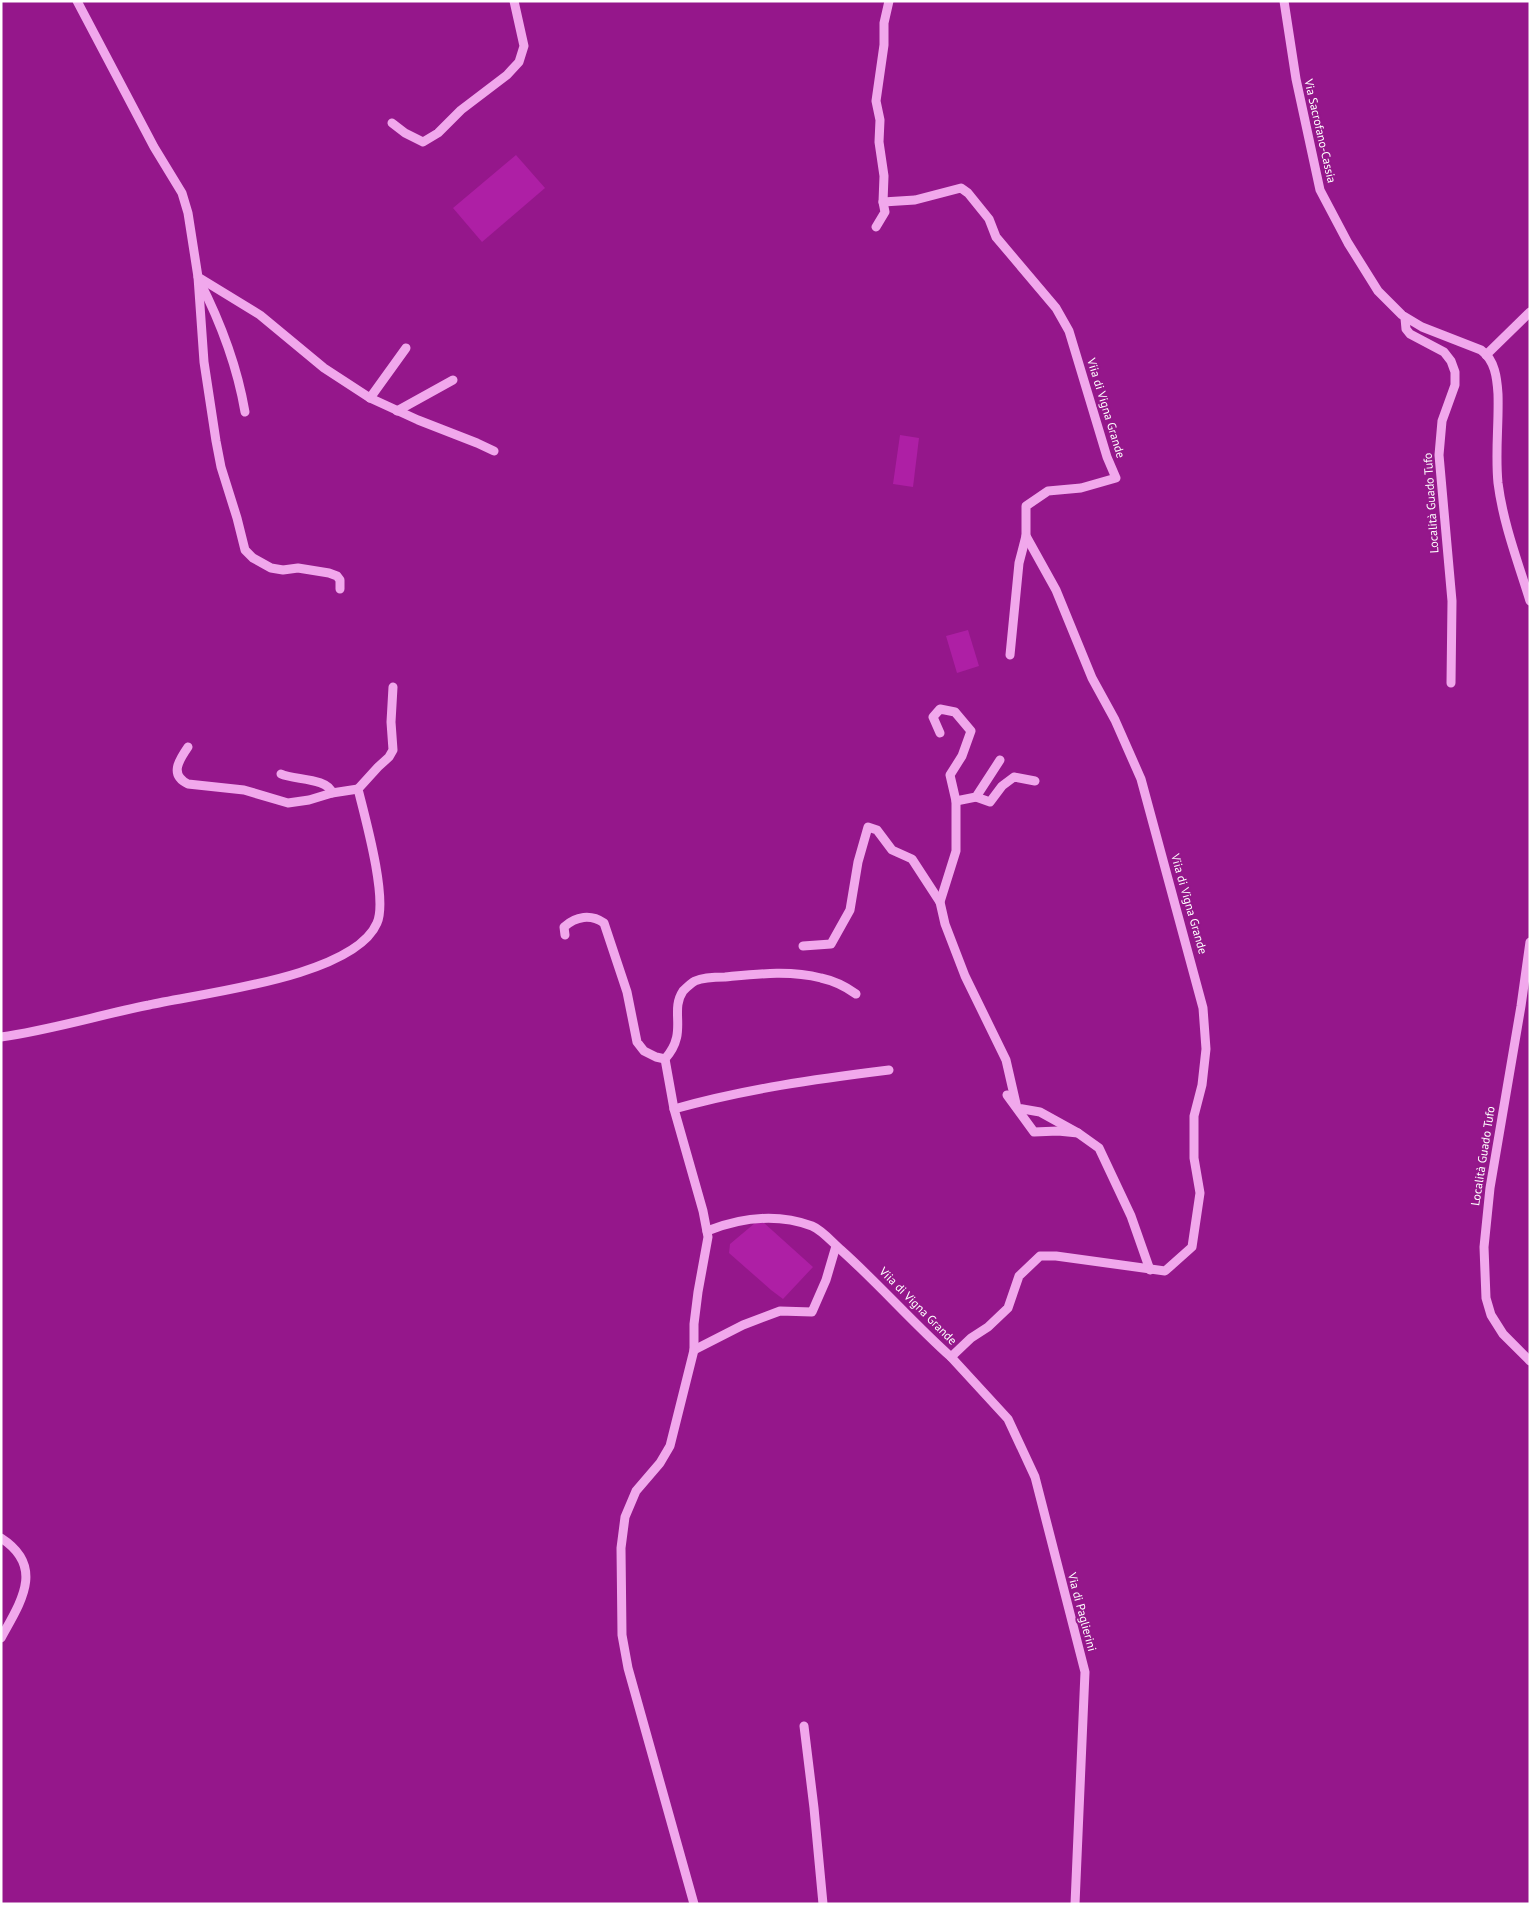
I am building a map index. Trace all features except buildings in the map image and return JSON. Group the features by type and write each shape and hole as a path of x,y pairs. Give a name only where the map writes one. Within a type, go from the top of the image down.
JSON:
{"street":[{"path":"77,1 154,147 182,193 188,213 198,277 202,344 216,441 221,467 245,550 252,558 274,569 302,568 332,573 340,580 340,589"},
{"path":"392,123 404,133 424,142 438,133 461,110 507,75 519,62 524,46 514,1"},
{"path":"876,227 885,212 883,202 884,176 879,142 880,120 876,101 884,45 884,23 889,1"},
{"name":"Via Sacrofano-Cassia","path":"1284,1 1296,79 1320,190 1367,276 1383,297 1405,318 1427,330 1473,346 1486,355"},
{"path":"1286,15 1290,1"},
{"name":"Viia di Vigna Grande","path":"707,1231 752,1218 793,1220 814,1227 873,1279 923,1332 951,1357 1008,1308 1019,1276 1040,1256 1056,1256 1165,1272 1192,1247 1200,1193 1194,1158 1194,1116 1202,1084 1206,1049 1203,1008 1141,779 1115,720 1092,678 1056,590 1026,536 1026,506 1048,490 1081,488 1116,478 1107,457 1069,331 1056,308 996,237 988,219 968,193 961,188 915,200 883,202"},
{"path":"198,277 260,315 324,368 370,398 494,451"},
{"path":"198,277 229,346 245,412"},
{"path":"1530,312 1486,355 1493,365 1497,384 1497,470 1501,502 1530,601"},
{"name":"Località Guado Tufo","path":"1405,318 1406,329 1410,334 1444,352 1452,360 1455,372 1455,385 1442,421 1439,455 1452,601 1452,683"},
{"path":"370,398 406,348"},
{"path":"398,411 453,380"},
{"path":"1010,655 1020,563 1026,536"},
{"path":"188,746 179,761 177,772 181,780 188,784 244,790 288,803 309,800 332,793 358,790 389,757 393,750 391,722 392,687"},
{"path":"940,733 933,717 940,709 955,712 971,731 962,756 950,774 956,801 956,851 940,902"},
{"path":"976,797 1000,760"},
{"path":"281,774 296,779 325,784 332,793"},
{"path":"956,801 976,797 990,802 1002,786 1014,777 1035,781"},
{"path":"1,1037 48,1029 148,1005 265,982 330,962 356,948 366,940 373,930 379,919 381,907 370,840 358,790"},
{"path":"803,946 832,944 850,910 858,862 868,827 877,830 892,850 912,860 940,902 945,924 965,976 1006,1060 1018,1108"},
{"path":"565,935 564,927 577,919 589,916 597,918 604,924 625,984 638,1042 644,1051 656,1058 665,1059"},
{"name":"Località Guado Tufo","path":"1530,942 1490,1188 1484,1247 1486,1298 1491,1315 1503,1334 1530,1361"},
{"path":"665,1059 672,1051 677,1040 679,1031 678,1001 684,990 695,981 710,978 780,973 821,978 841,984 856,994"},
{"path":"665,1059 674,1109 708,1237 695,1316 694,1350 670,1446 660,1463 636,1491 624,1517 621,1548 622,1634 628,1668 694,1904"},
{"path":"674,1109 715,1097 761,1088 889,1070"},
{"path":"1007,1094 1034,1132 1058,1131 1078,1133"},
{"path":"1018,1108 1040,1112 1078,1133 1098,1148 1131,1216 1150,1270"},
{"path":"694,1350 743,1324 780,1311 812,1312 826,1280 836,1246"},
{"name":"Via di Paglierini","path":"951,1357 1008,1419 1035,1477 1085,1672 1075,1904"},
{"path":"1,1538 20,1555 26,1577 23,1596 1,1638"},
{"path":"804,1726 823,1904"}],"shaded area":[{"path":"516,155 545,188 482,242 453,208"},
{"path":"900,435 919,438 913,487 893,484"},
{"path":"968,630 979,666 957,673 946,636"},
{"path":"763,1222 813,1267 783,1299 729,1253 730,1244 755,1223"}]}
